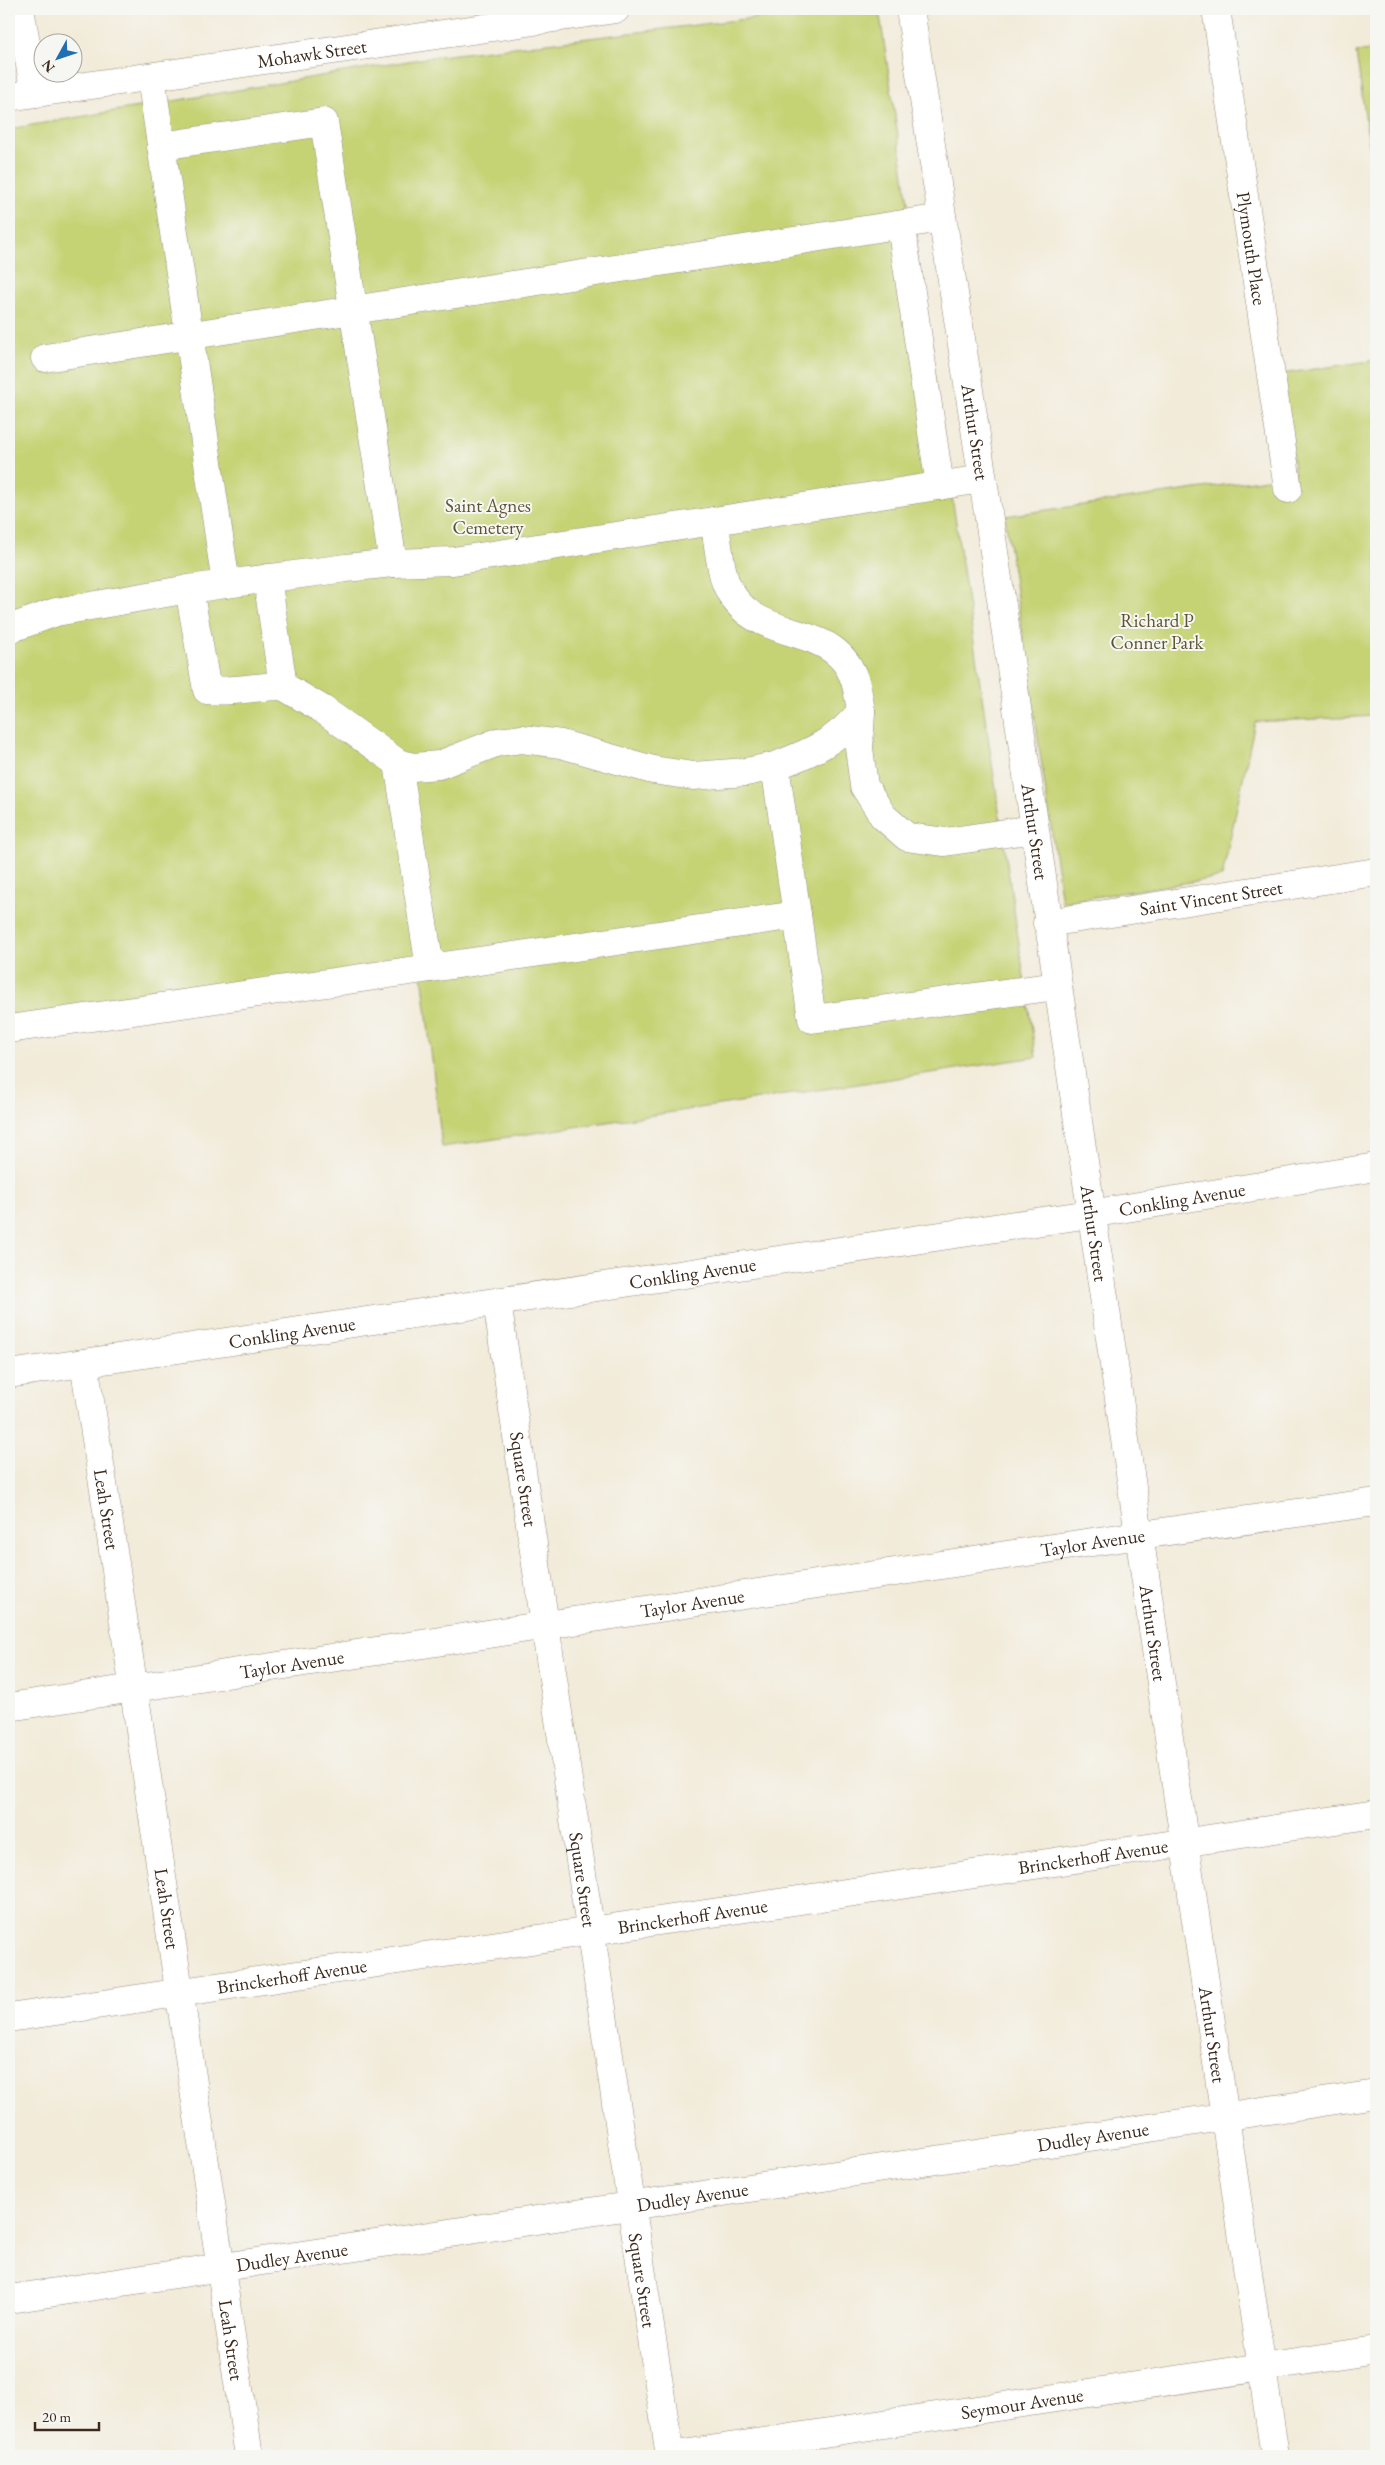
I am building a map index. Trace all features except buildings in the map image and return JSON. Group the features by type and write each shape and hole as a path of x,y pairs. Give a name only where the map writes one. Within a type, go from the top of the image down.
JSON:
{"street":[{"path":"20,9 22,95"},
{"name":"Mohawk Street","path":"22,95 616,9"},
{"name":"Arthur Street","path":"910,9 982,479 1276,2456"},
{"name":"Plymouth Place","path":"1216,9 1288,489"},
{"path":"151,76 226,584"},
{"path":"161,146 324,122 392,563"},
{"path":"44,358 942,218"},
{"path":"901,225 940,486"},
{"path":"9,628 56,612 189,589 392,563 453,561 982,479"},
{"path":"714,521 726,582 737,600 766,624 828,646 843,659 856,683 861,711 859,748 864,786 883,816 907,837 945,842 1034,828"},
{"path":"267,578 283,686"},
{"path":"189,589 207,690 226,692 256,686 283,686 322,709 398,762 413,767 439,765 498,742 522,739 561,744 653,770 693,776 746,772 775,766 809,754 848,728 861,711"},
{"path":"398,762 430,968"},
{"path":"775,766 812,1019 1056,986"},
{"name":"Saint Vincent Street","path":"1047,924 1376,872"},
{"path":"9,1029 796,915"},
{"name":"Conkling Avenue","path":"9,1374 1090,1214 1376,1167"},
{"name":"Square Street","path":"497,1302 548,1626 591,1931 670,2456"},
{"name":"Leah Street","path":"84,1363 135,1688 178,1993 249,2456"},
{"name":"Taylor Avenue","path":"9,1707 1139,1535 1376,1502"},
{"name":"Brinckerhoff Avenue","path":"9,2018 1376,1814"},
{"name":"Dudley Avenue","path":"9,2299 1376,2094"},
{"name":"Seymour Avenue","path":"670,2456 1376,2350"}],"green space":[{"name":"Saint Agnes Cemetery","path":"828,9 879,9 1036,1057 442,1147 422,973 9,1027 9,129 432,57"},
{"path":"1376,49 1376,193 1356,52"},
{"name":"Richard P Conner Park","path":"1376,360 1376,716 1255,722 1222,877 1062,902 1005,516 1295,475 1281,374"}]}
